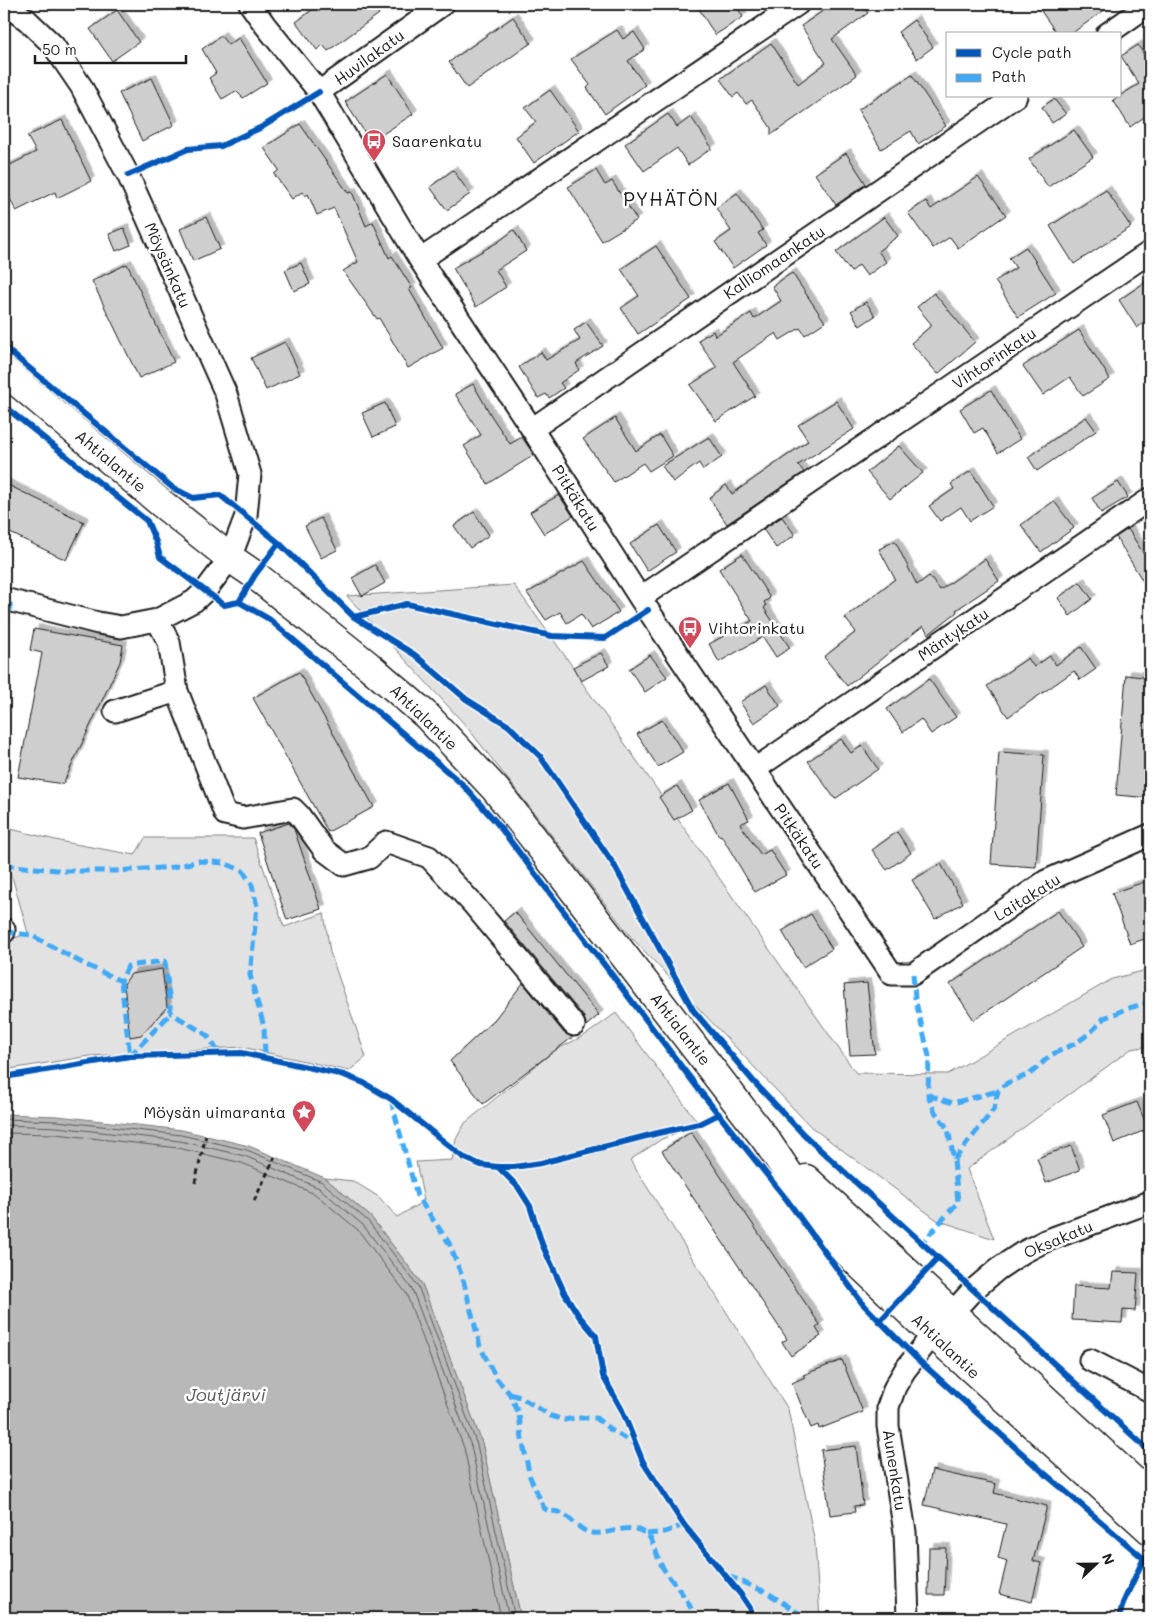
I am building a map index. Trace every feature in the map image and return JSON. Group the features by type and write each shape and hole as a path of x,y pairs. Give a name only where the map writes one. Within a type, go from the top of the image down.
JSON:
{"main road":[{"name":"Ahtialantie","path":"4,371 161,503 230,558 255,575 427,716 496,790 543,850 766,1140 836,1240 858,1264 933,1334 1150,1530"},
{"name":"Ahtialantie","path":"766,1140 1150,1496"}],"street":[{"name":"Möysänkatu","path":"4,4 27,20 52,45 81,86 128,175 226,394 250,474 246,516 230,558 206,590 194,601 157,620 120,627 4,598"},
{"name":"Pitkäkatu","path":"250,4 319,92 420,260 532,429 640,598 892,974 913,974"},
{"name":"Huvilakatu","path":"319,92 443,4"},
{"path":"420,260 798,4"},
{"path":"1110,32 1150,4"},
{"name":"Kalliomaankatu","path":"532,429 1013,98"},
{"name":"Vihtorinkatu","path":"640,598 1150,252"},
{"name":"Mäntykatu","path":"755,769 1150,499"},
{"path":"157,620 169,642 177,691 226,814 243,818 293,809 324,850 344,865 369,858 386,842 429,857 473,904 574,1025"},
{"path":"115,711 177,691"},
{"name":"Laitakatu","path":"913,974 1046,881 1150,835"},
{"name":"Oksakatu","path":"933,1334 972,1291 998,1269 1022,1253 1045,1241 1150,1202"},
{"name":"Aunenkatu","path":"908,1618 905,1532 888,1426 888,1407 895,1387 905,1370 933,1334"},
{"path":"1090,1360 1150,1391"}],"path":[{"path":"195,1183 206,1135"},
{"path":"254,1201 274,1157"}],"shaded area":[{"path":"514,585 856,1073 948,1074 1112,979 1150,969 1150,1046 1131,1049 967,1169 994,1239 937,1220 811,1127 631,937 467,727 347,596"},
{"path":"11,829 64,842 135,855 145,838 253,838 284,927 324,913 330,952 366,1057 349,1071 242,1047 90,1056 4,1070 4,942 28,933 13,880 7,867"},
{"path":"616,1013 699,1124 662,1139 630,1160 788,1409 815,1543 820,1618 521,1618 482,1443 422,1284 371,1217 325,1178 353,1181 379,1197 397,1217 424,1201 416,1162 452,1160 456,1139 465,1123 554,1051 587,1034"}],"water":[{"name":"Joutjärvi","path":"4,1114 58,1116 182,1130 249,1146 325,1178 371,1217 422,1284 482,1443 521,1618 4,1618"}],"building":[{"path":"320,4 372,4 379,14 328,51 323,45 317,50 296,22"},
{"path":"696,4 735,4 743,17 715,35"},
{"path":"833,4 861,4 868,13 832,39 857,75 771,135 771,128 752,100 746,104 738,93 733,97 720,79 771,43 798,84 826,63 801,26"},
{"path":"1051,4 1113,4 1074,32 1056,32 1041,11"},
{"path":"117,10 139,42 112,61 90,29"},
{"path":"513,17 531,43 467,88 449,62"},
{"path":"914,20 933,47 917,59 898,32"},
{"path":"617,30 623,39 634,32 645,49 628,61 645,85 605,114 587,88 590,85 571,59"},
{"path":"221,36 228,45 239,38 267,83 243,98 236,91 222,99 209,78 216,73 202,49"},
{"path":"1138,45 1150,64 1150,113 1130,127 1113,100 1122,98 1122,94 1139,84 1122,55"},
{"path":"387,74 413,114 371,142 345,102"},
{"path":"912,75 946,126 918,144 911,131 881,149 858,110"},
{"path":"152,78 174,125 142,141 119,93"},
{"path":"550,90 579,131 534,163 516,137 536,122 525,108"},
{"path":"1054,99 1066,114 1052,123 1042,107"},
{"path":"668,114 677,127 691,117 712,148 688,165 677,148 644,171 625,144"},
{"path":"62,120 91,181 57,198 55,192 16,211 4,186 4,168 36,152 27,136"},
{"path":"300,124 348,193 352,192 366,226 373,222 389,258 392,256 412,288 409,289 443,348 408,368 379,318 377,319 343,271 358,262 334,208 317,215 308,194 305,196 302,192 292,199 274,174 279,170 264,148"},
{"path":"1074,130 1093,157 1048,187 1029,159"},
{"path":"846,153 866,184 836,205 815,174"},
{"path":"453,170 470,194 447,210 430,187"},
{"path":"596,170 605,185 612,181 637,220 602,241 568,187"},
{"path":"978,177 1006,215 958,248 950,237 933,248 908,213 926,201 931,209"},
{"path":"1106,190 1131,227 1074,264 1050,226"},
{"path":"737,193 763,230 758,233 766,245 733,268 715,242 731,231 716,208"},
{"path":"206,217 220,249 193,261 180,229"},
{"path":"884,217 898,236 878,251 886,262 867,276 859,265 851,272 836,252"},
{"path":"124,228 131,245 116,251 109,234"},
{"path":"514,230 526,251 496,270 506,287 476,307 453,268 498,242"},
{"path":"656,246 691,299 638,334 621,308 639,296 621,269"},
{"path":"1026,247 1056,293 1018,317 995,281 1016,268 1009,258"},
{"path":"301,263 310,284 294,291 285,270"},
{"path":"127,264 174,362 139,378 92,281"},
{"path":"792,273 825,322 805,335 800,328 780,340 776,333 733,362 755,396 716,421 690,385 717,368 698,340 713,331 715,336 751,313 754,319 781,301 772,286"},
{"path":"1150,279 1150,318 1137,328 1119,300"},
{"path":"934,293 975,342 938,374 911,343 932,325 917,307"},
{"path":"866,302 875,316 860,326 851,311"},
{"path":"586,322 603,346 576,363 579,370 560,383 564,388 549,398 546,394 538,398 519,367 541,352 546,360 580,340 574,330"},
{"path":"1079,330 1110,379 1083,396 1070,377 1043,395 1023,366"},
{"path":"285,342 300,374 266,390 251,358"},
{"path":"473,384 510,444 522,437 534,455 488,484 464,446 481,435 455,394"},
{"path":"991,390 1020,439 998,453 983,428 974,433 960,409"},
{"path":"836,401 854,429 798,465 804,472 727,524 709,498 726,485 732,494 808,441 798,425"},
{"path":"385,403 395,427 373,437 362,413"},
{"path":"1086,417 1096,431 1037,471 1028,457"},
{"path":"615,418 636,451 660,435 673,456 649,471 643,463 614,482 583,439"},
{"path":"709,437 722,457 703,470 699,463 673,482 662,466"},
{"path":"899,446 923,473 890,499 867,472"},
{"path":"971,471 993,506 970,521 961,507 940,521 929,506 954,489 951,484"},
{"path":"1118,482 1128,497 1101,513 1092,498"},
{"path":"4,483 84,522 66,560 4,530"},
{"path":"559,495 573,516 544,534 530,512"},
{"path":"1054,501 1074,528 1041,552 1021,525"},
{"path":"474,512 489,535 470,548 454,526"},
{"path":"782,517 795,535 776,548 763,529"},
{"path":"321,518 337,550 321,558 305,526"},
{"path":"659,525 676,552 647,571 630,544"},
{"path":"1128,529 1150,564 1150,593 1116,537"},
{"path":"895,541 917,585 929,576 940,590 985,559 999,581 956,610 957,612 929,634 923,626 847,686 824,657 856,632 845,618 895,579 879,549"},
{"path":"742,554 770,598 764,602 766,606 764,608 790,648 776,657 763,637 719,662 709,644 752,621 719,569"},
{"path":"584,561 619,612 591,629 581,614 567,623 560,612 546,620 527,593"},
{"path":"375,565 385,583 362,596 352,578"},
{"path":"1080,582 1092,599 1070,616 1058,598"},
{"path":"34,629 123,645 120,662 63,784 18,777 42,653 30,650"},
{"path":"1081,647 1096,669 1080,680 1074,671 1008,717 987,686 1028,658 1034,667 1050,656 1056,665"},
{"path":"601,653 609,666 581,681 573,667"},
{"path":"650,655 667,677 645,692 629,669"},
{"path":"299,672 374,807 328,832 253,698"},
{"path":"1126,675 1150,678 1150,798 1116,795"},
{"path":"929,679 956,717 931,734 921,719 903,732 887,709"},
{"path":"766,685 780,706 754,723 740,702"},
{"path":"662,720 683,752 658,767 637,734"},
{"path":"841,739 851,753 862,746 878,769 835,799 808,761"},
{"path":"999,752 1044,755 1036,867 991,864"},
{"path":"729,783 749,820 740,824 761,855 770,850 786,875 755,892 721,835 719,836 699,800"},
{"path":"677,786 692,810 674,820 659,797"},
{"path":"289,823 294,829 321,909 287,920 258,833"},
{"path":"897,832 911,853 887,870 872,850"},
{"path":"941,864 963,903 935,919 912,880"},
{"path":"1150,880 1150,937 1130,944 1112,893"},
{"path":"1058,911 1082,947 974,1020 950,984"},
{"path":"515,912 599,1015 586,1026 584,1017 504,921"},
{"path":"811,914 832,949 803,967 782,931"},
{"path":"162,969 167,1007 141,1035 130,1037 124,984 131,974"},
{"path":"523,983 564,1033 573,1037 483,1104 450,1061 494,1020"},
{"path":"867,983 875,1054 850,1055 844,985"},
{"path":"1137,1102 1148,1129 1114,1143 1103,1115"},
{"path":"691,1132 820,1325 816,1328 821,1336 791,1356 782,1342 787,1339 662,1151"},
{"path":"1071,1146 1080,1170 1046,1183 1037,1158"},
{"path":"1113,1272 1138,1273 1135,1311 1123,1310 1122,1323 1072,1320 1074,1286 1111,1288"},
{"path":"842,1360 863,1412 819,1429 818,1425 811,1428 792,1383 805,1377 803,1375"},
{"path":"856,1446 863,1505 854,1506 855,1512 830,1515 821,1450"},
{"path":"932,1470 996,1484 994,1493 1047,1506 1033,1561 1041,1563 1032,1602 999,1594 1007,1561 998,1558 1006,1524 924,1505"},
{"path":"929,1548 946,1548 944,1595 928,1595"}],"marked path":[{"path":"4,642 11,600"},
{"path":"4,865 66,871 116,871 174,867 199,861 224,863 243,871 252,885 257,906 250,975 264,1027 265,1057"},
{"path":"5,932 31,935 84,964 121,981 128,966 165,961 171,1013 207,1035 219,1053"},
{"path":"913,974 915,998 929,1056 928,1095 935,1112 948,1129 954,1160 958,1202 922,1243"},
{"path":"121,981 130,1056"},
{"path":"954,1160 994,1109 998,1091 1007,1083 1030,1074 1051,1055 1076,1043 1090,1033 1104,1018 1150,1002"},
{"path":"130,1056 171,1013"},
{"path":"928,1095 953,1103 998,1091"},
{"path":"391,1100 417,1196 449,1243 463,1279 480,1346 496,1378 510,1394 519,1414 530,1477 544,1508 565,1515 580,1528 588,1532 600,1533 632,1529 645,1533 652,1542 664,1570 687,1600 695,1618"},
{"path":"510,1394 520,1397 551,1416 564,1420 596,1418 611,1430 636,1445"},
{"path":"647,1534 665,1532 684,1525"},
{"path":"728,1576 768,1593 806,1618"}],"cycle path":[{"path":"128,175 188,149 221,146 262,127 319,92"},
{"path":"4,347 173,488 193,498 220,495 279,543 354,617 415,655 466,699 509,726 540,756 614,865 693,1010 754,1082 804,1135 1143,1445 1150,1454"},
{"path":"4,406 147,521 160,557 224,605 239,602 269,619 462,784 496,822 700,1091 787,1200 862,1303 915,1357 1036,1466 1150,1564"},
{"path":"239,602 255,575 279,543"},
{"path":"354,617 407,604 552,636 605,638 648,610"},
{"path":"4,1077 130,1056 242,1053 344,1075 364,1083 391,1099 463,1157 481,1165 498,1167 541,1163 699,1124 719,1114"},
{"path":"498,1167 518,1187 530,1206 542,1244 565,1294 579,1316 596,1336 603,1376 622,1410 643,1462 684,1525 742,1596 750,1608 753,1618"},
{"path":"879,1322 938,1258"},
{"path":"1119,1618 1123,1603 1144,1558"}],"place":[{"name":"Saarenkatu","path":"374,162"},
{"name":"Vihtorinkatu","path":"690,649"},
{"name":"Möysän uimaranta","path":"304,1133"}],"district":[{"name":"PYHÄTÖN","path":"671,199"}]}
